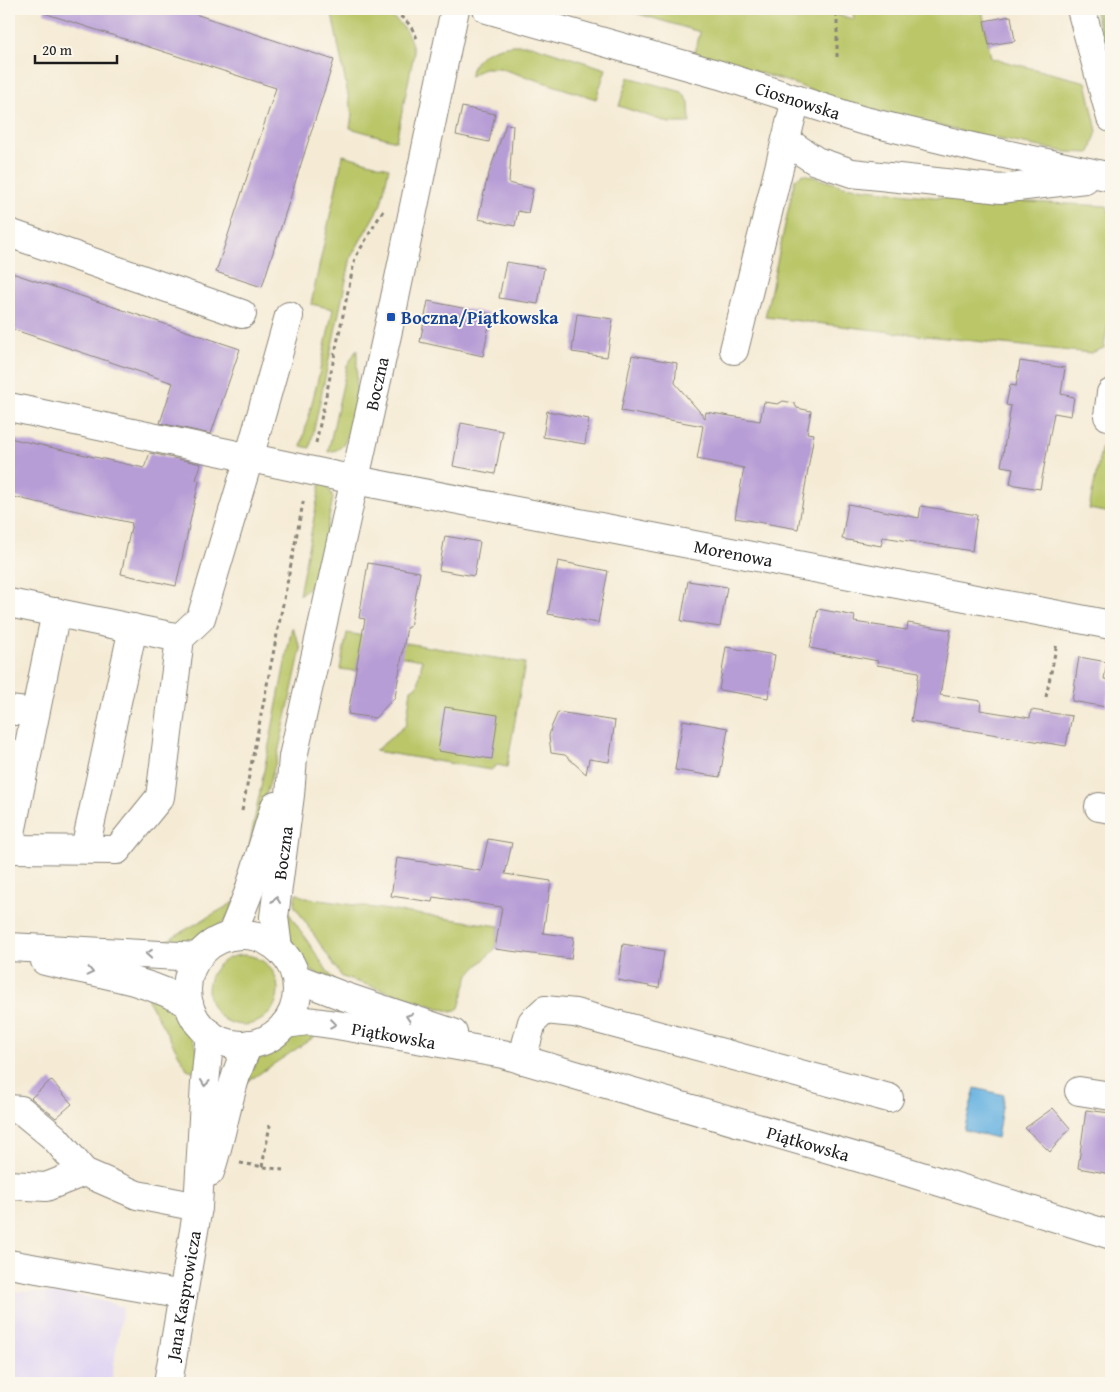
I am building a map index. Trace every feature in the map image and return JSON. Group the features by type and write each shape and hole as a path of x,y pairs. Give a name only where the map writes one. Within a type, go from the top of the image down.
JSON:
{"street":[{"name":"Boczna","path":"278,948 274,917 293,758 425,160 455,9"},
{"name":"Ciosnowska","path":"487,9 720,75 861,120 1108,177"},
{"path":"1081,9 1111,118"},
{"path":"734,350 796,99"},
{"path":"786,141 816,161 852,173 1001,190 1108,177"},
{"path":"9,234 242,314"},
{"path":"9,849 117,850 160,797 180,638 201,618 289,316"},
{"name":"Morenowa","path":"9,407 355,480 1111,625"},
{"path":"9,603 180,638"},
{"path":"9,843 17,764 35,713 56,612"},
{"path":"85,849 132,628"},
{"path":"9,710 35,713"},
{"name":"Boczna","path":"232,936 248,894 277,798 293,758"},
{"path":"248,935 264,939 278,948 289,962 296,978 297,994 293,1010 285,1024 275,1034 263,1041 249,1044 228,1043 210,1034 197,1021 189,1004 187,988 190,972 198,958 207,948 219,940 232,936 248,935"},
{"path":"9,947 198,958"},
{"path":"9,952 143,984 171,993 189,1004"},
{"name":"Piątkowska","path":"296,978 343,996 441,1028 513,1057 917,1175 1111,1235"},
{"path":"513,1057 532,1022 545,1010 576,1013 888,1098"},
{"name":"Piątkowska","path":"285,1024 308,1021 327,1023 513,1057"},
{"name":"Jana Kasprowicza","path":"168,1383 198,1207 205,1083 210,1034"},
{"name":"Jana Kasprowicza","path":"198,1207 216,1154 241,1060 249,1044"},
{"path":"1079,1091 1111,1096"},
{"path":"9,1109 21,1110 28,1115 55,1138 84,1172 137,1195 198,1207"},
{"path":"9,1185 46,1187 84,1172"},
{"path":"9,1264 109,1280 183,1295"}],"path":[{"path":"837,15 837,57"},
{"path":"1046,697 1058,635"},
{"path":"262,1167 270,1126"},
{"path":"238,1163 283,1170"}],"shaded area":[{"path":"9,1291 74,1294 123,1307 111,1383 9,1383"}],"green space":[{"path":"331,9 359,9 384,14 395,19 403,27 410,39 414,54 396,141 350,128 352,115"},
{"path":"622,9 813,9 854,19 852,9 982,9 991,58 1086,82 1097,131 1090,153 1067,152 977,135 845,103 789,82 695,53 700,32"},
{"path":"1094,9 1111,9 1111,73"},
{"path":"512,45 531,45 606,69 596,99 499,68 484,68 470,76 475,62 485,53"},
{"path":"628,77 682,92 689,102 690,123 669,123 619,106"},
{"path":"343,155 389,168 381,204 351,257 310,448 301,446 333,309 311,304"},
{"path":"804,174 843,186 933,197 1107,206 1111,217 1111,301 1104,348 1091,353 765,317 795,179"},
{"path":"357,349 356,399 351,426 342,446 328,452 347,366"},
{"path":"1104,435 1111,436 1111,513 1089,509"},
{"path":"321,481 328,486 333,498 317,578 311,586 299,595"},
{"path":"292,627 301,649 277,758 247,858"},
{"path":"347,633 525,663 507,767 497,765 491,770 375,751 406,725 411,689 418,685 422,660 360,650 356,671 340,669"},
{"path":"296,893 306,898 499,926 495,949 469,974 459,1008 452,1012 342,977 294,905"},
{"path":"238,900 224,922 196,940 184,945 155,947"},
{"path":"286,909 336,984 310,970 304,962 291,941 287,929"},
{"path":"243,955 262,961 272,971 278,990 272,1009 262,1019 243,1025 224,1019 214,1009 208,990 214,971 224,961"},
{"path":"149,995 179,1014 197,1048 198,1073 187,1069 148,1000"},
{"path":"323,1031 244,1084 259,1058 299,1034"}],"water":[{"path":"975,1088 1004,1095 997,1138 964,1130"}],"building":[{"path":"45,9 180,9 334,60 262,287 216,272 276,88 44,13"},
{"path":"1011,16 1015,41 989,45 984,21"},
{"path":"462,107 495,114 489,142 456,135"},
{"path":"506,124 513,125 509,183 533,189 528,213 518,211 515,226 478,219 487,179"},
{"path":"506,262 544,268 538,304 499,298"},
{"path":"9,272 240,349 211,434 160,423 173,383 9,328"},
{"path":"428,301 491,314 483,356 420,342"},
{"path":"577,314 613,319 607,357 572,352"},
{"path":"632,355 677,363 675,383 705,418 706,412 760,421 764,402 778,404 783,401 794,403 797,408 811,411 807,433 814,434 798,529 735,518 744,468 697,459 703,426 621,411"},
{"path":"1020,361 1065,368 1061,394 1074,397 1071,416 1054,413 1040,489 1010,484 1013,468 1001,466 1011,406 1006,405 1010,385 1016,386"},
{"path":"547,411 589,419 585,444 543,437"},
{"path":"461,423 503,431 495,474 453,466"},
{"path":"9,438 144,468 150,453 201,464 196,480 199,481 176,586 121,574 132,523 9,496"},
{"path":"848,504 919,518 921,506 977,515 972,551 883,537 881,546 842,539"},
{"path":"445,536 480,542 474,576 439,570"},
{"path":"558,561 608,571 598,623 548,614"},
{"path":"368,563 420,572 410,627 407,627 395,697 375,718 348,714 365,619 359,618"},
{"path":"688,581 727,587 720,627 681,621"},
{"path":"818,609 855,616 854,622 907,630 908,623 951,630 940,695 981,701 980,710 1030,718 1031,710 1072,716 1066,746 911,721 919,672 877,665 878,661 810,648"},
{"path":"726,647 775,655 768,698 719,690"},
{"path":"1079,657 1107,662 1104,679 1110,680 1106,707 1072,701"},
{"path":"445,707 498,715 492,759 438,751"},
{"path":"558,712 615,721 609,762 589,759 586,774 565,755 551,753 549,736"},
{"path":"683,720 728,728 720,777 675,770"},
{"path":"488,839 512,843 505,874 551,881 543,933 574,937 571,959 495,949 502,907 433,897 432,902 391,896 397,858 481,871"},
{"path":"623,944 664,951 659,988 618,980"},
{"path":"51,1080 72,1104 56,1118 31,1098"},
{"path":"1053,1108 1070,1128 1050,1152 1025,1128"},
{"path":"1086,1110 1111,1113 1111,1174 1078,1168"}],"place":[{"name":"Boczna/Piątkowska","path":"391,317"}]}
